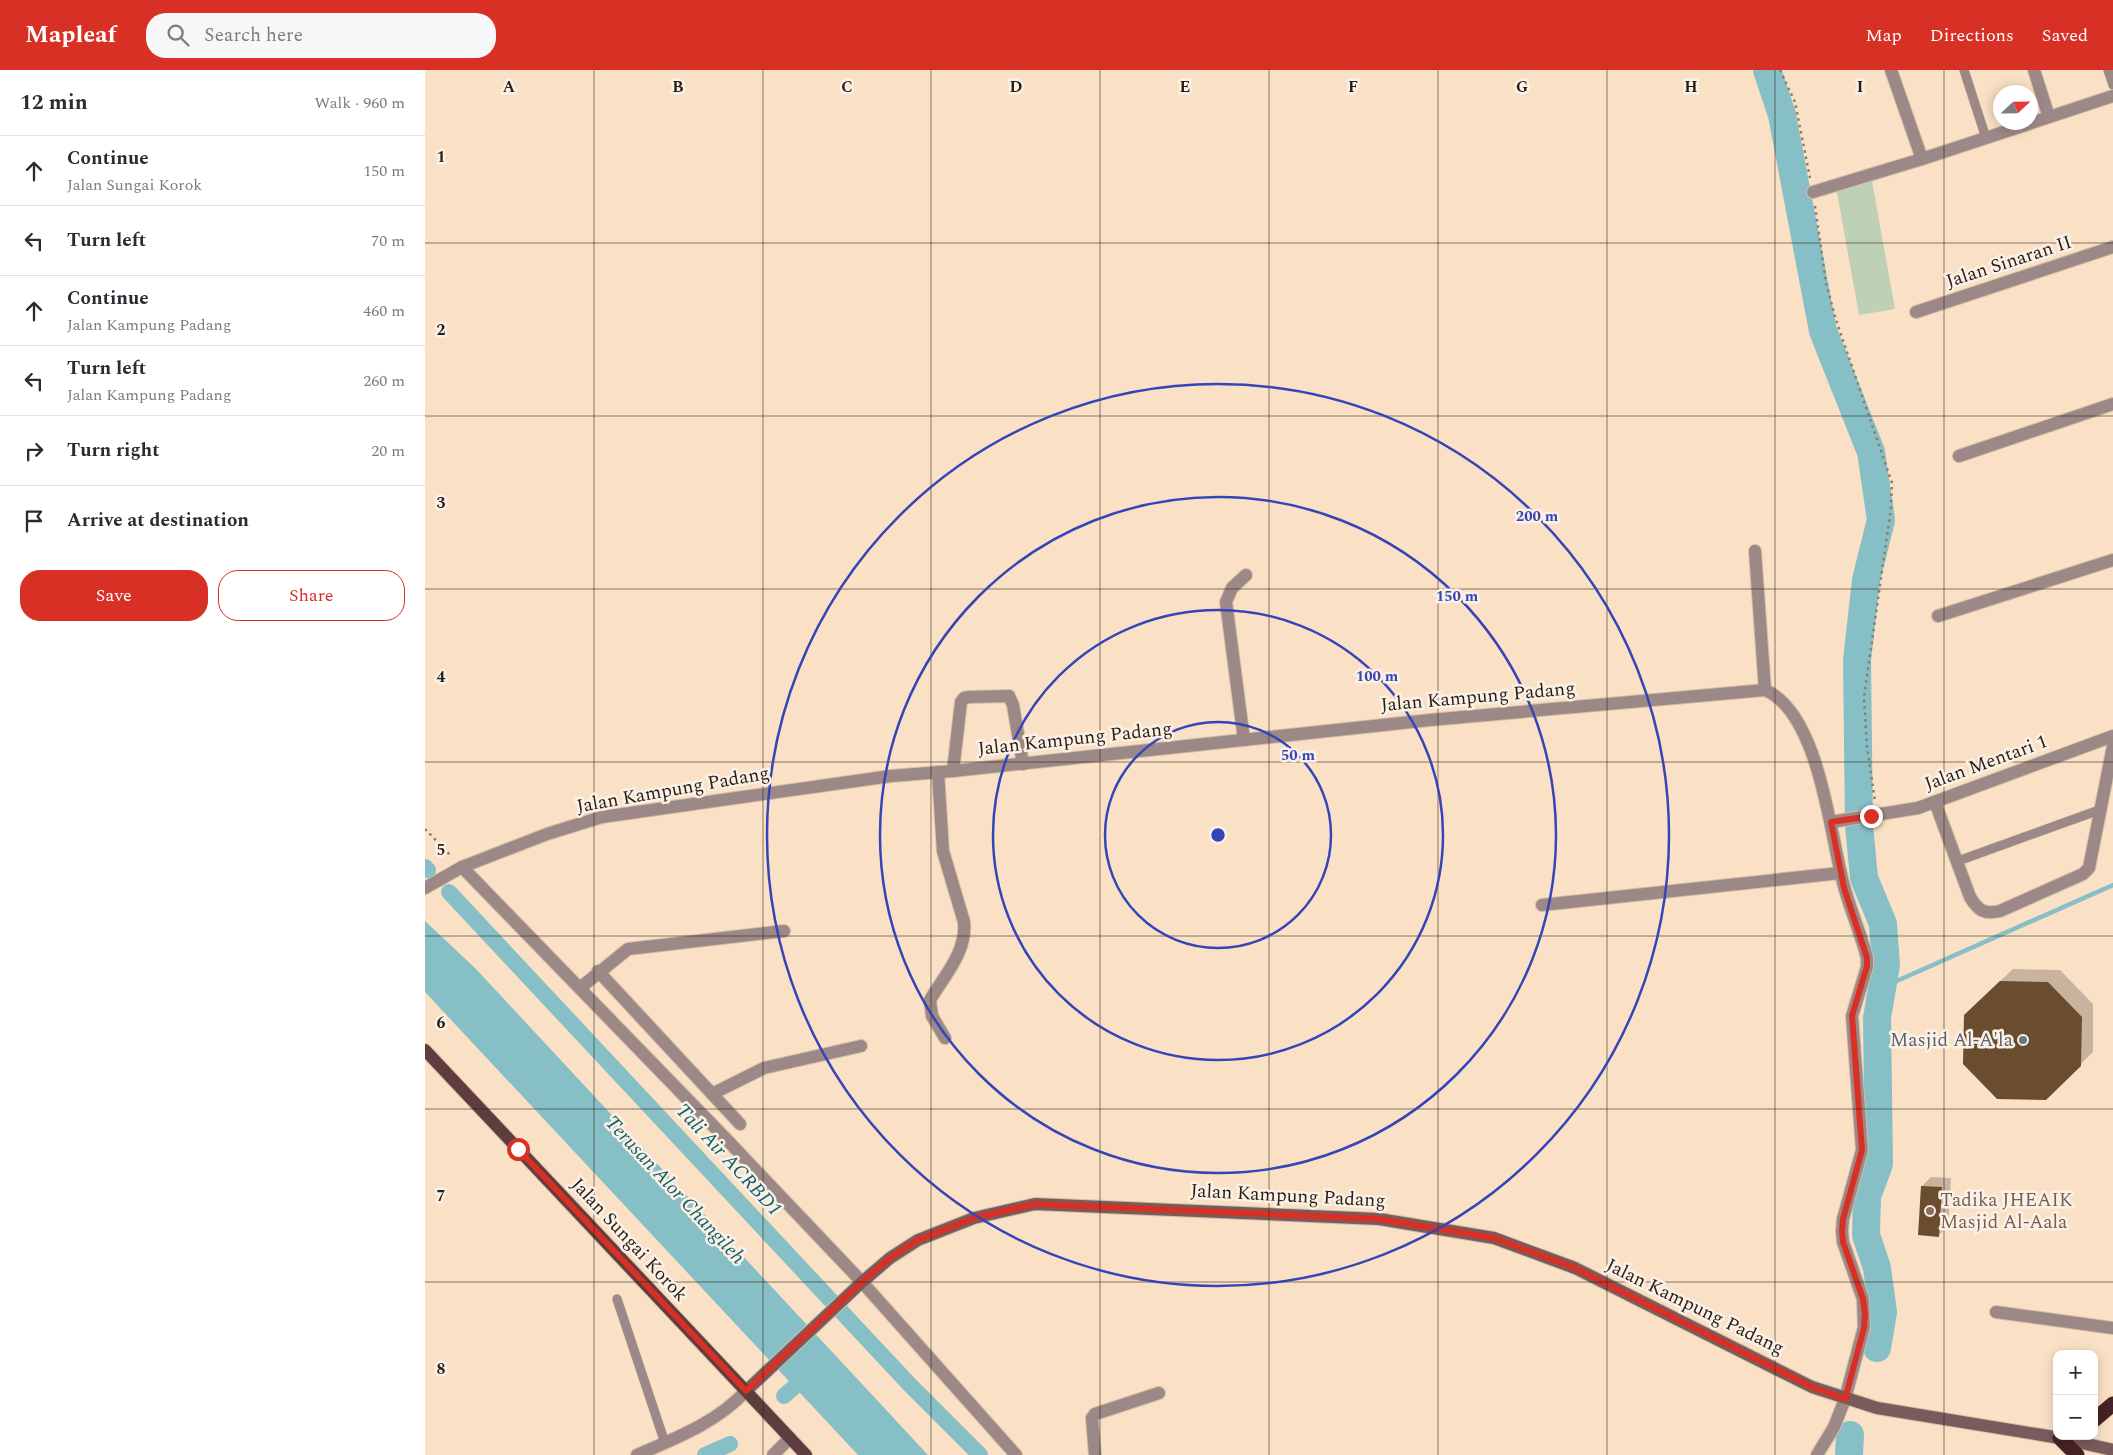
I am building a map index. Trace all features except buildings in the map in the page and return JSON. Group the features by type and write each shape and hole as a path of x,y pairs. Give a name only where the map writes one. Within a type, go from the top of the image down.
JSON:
{"highway":[{"path":"2098,1417 2113,1404"},
{"path":"2065,1440 2077,1455"}],"main road":[{"name":"Jalan Sungai Korok","path":"425,1050 806,1455"}],"street":[{"path":"1891,70 1922,159"},
{"path":"2034,70 2049,117"},
{"path":"1813,192 1922,159 2113,96"},
{"name":"Jalan Sinaran II","path":"1916,312 2113,247"},
{"path":"1959,456 2113,404"},
{"path":"1755,551 1765,690 1782,699 1791,709 1807,738 1836,821 1840,873 1867,958 1867,966 1852,1016 1862,1150 1843,1219 1842,1231 1843,1242 1863,1299 1864,1328 1845,1399 1830,1435 1817,1455"},
{"path":"1938,616 2113,560"},
{"path":"1244,740 1227,602 1232,588 1246,575"},
{"name":"Jalan Kampung Padang","path":"425,888 462,867 547,834 602,817 891,776 1023,764 1439,719 1765,690"},
{"path":"953,771 961,702 964,698 970,697 1009,696 1013,705 1023,764"},
{"name":"Jalan Mentari 1","path":"1836,821 1910,810 2113,736"},
{"path":"1935,802 1969,897 1975,905 1985,912 1999,911 2087,871 2091,863 2113,746"},
{"path":"938,772 943,851 964,922 965,934 954,961 929,1000 932,1016 945,1038"},
{"path":"462,867 580,988 856,1288 1015,1455"},
{"path":"1542,905 1840,873"},
{"path":"580,988 598,971 628,949 784,931"},
{"path":"598,971 740,1124"},
{"path":"712,1094 764,1068 861,1046"},
{"name":"Jalan Kampung Padang","path":"746,1391 890,1258 918,1240 940,1230 974,1218 1035,1204 1321,1215 1401,1221 1494,1238 1575,1268 1812,1387 1845,1399 1877,1408 2053,1435"},
{"path":"1996,1312 2113,1328"},
{"path":"637,1455 716,1417 732,1406 746,1391"},
{"path":"1095,1455 1092,1418 1095,1414 1159,1392"},
{"path":"773,1455 790,1438"},
{"name":"Jalan Kampung Padang","path":"2075,1440 2113,1450"}],"lane":[{"path":"1964,70 1986,138"},
{"path":"2108,70 2113,85"},
{"path":"1957,861 2101,809"},
{"path":"617,1298 665,1443"}],"path":[{"path":"1780,70 1795,102 1813,192 1824,275 1831,304 1848,359 1892,483 1891,508 1865,697 1867,747 1874,816"},
{"path":"425,829 462,867"}],"green space":[{"path":"1872,181 1895,309 1859,315 1836,187"}],"water":[{"name":"Terusan Alor Changileh","path":"425,921 476,969 928,1455 858,1455 425,992"}],"waterway":[{"path":"1767,70 1782,115 1823,331 1871,452 1881,520 1866,580 1857,660 1859,825 1864,878 1883,924 1886,965 1877,1018 1879,1164 1867,1196 1866,1235 1877,1268 1883,1312 1877,1348"},
{"name":"Tali Air ACRBD1","path":"425,867 428,870"},
{"path":"1881,988 2113,885"},
{"name":"Tali Air ACRBD1","path":"449,892 910,1385 980,1455"},
{"path":"784,1396 810,1373"},
{"path":"1849,1455 1850,1435"},
{"path":"705,1455 730,1444"}],"place":[{"name":"Masjid Al-A'la","path":"2023,1040"},
{"name":"Tadika JHEAIK Masjid Al-Aala","path":"1930,1211"}],"route":[{"path":"518,1149 746,1391 890,1258 918,1240 940,1230 1001,1210 1035,1204 1144,1207 1379,1219 1401,1221 1494,1238 1575,1268 1812,1387 1845,1399 1864,1328 1865,1314 1863,1299 1843,1242 1842,1231 1843,1219 1862,1150 1857,1057 1852,1016 1865,975 1867,958 1840,873 1831,822 1871,816"}]}
